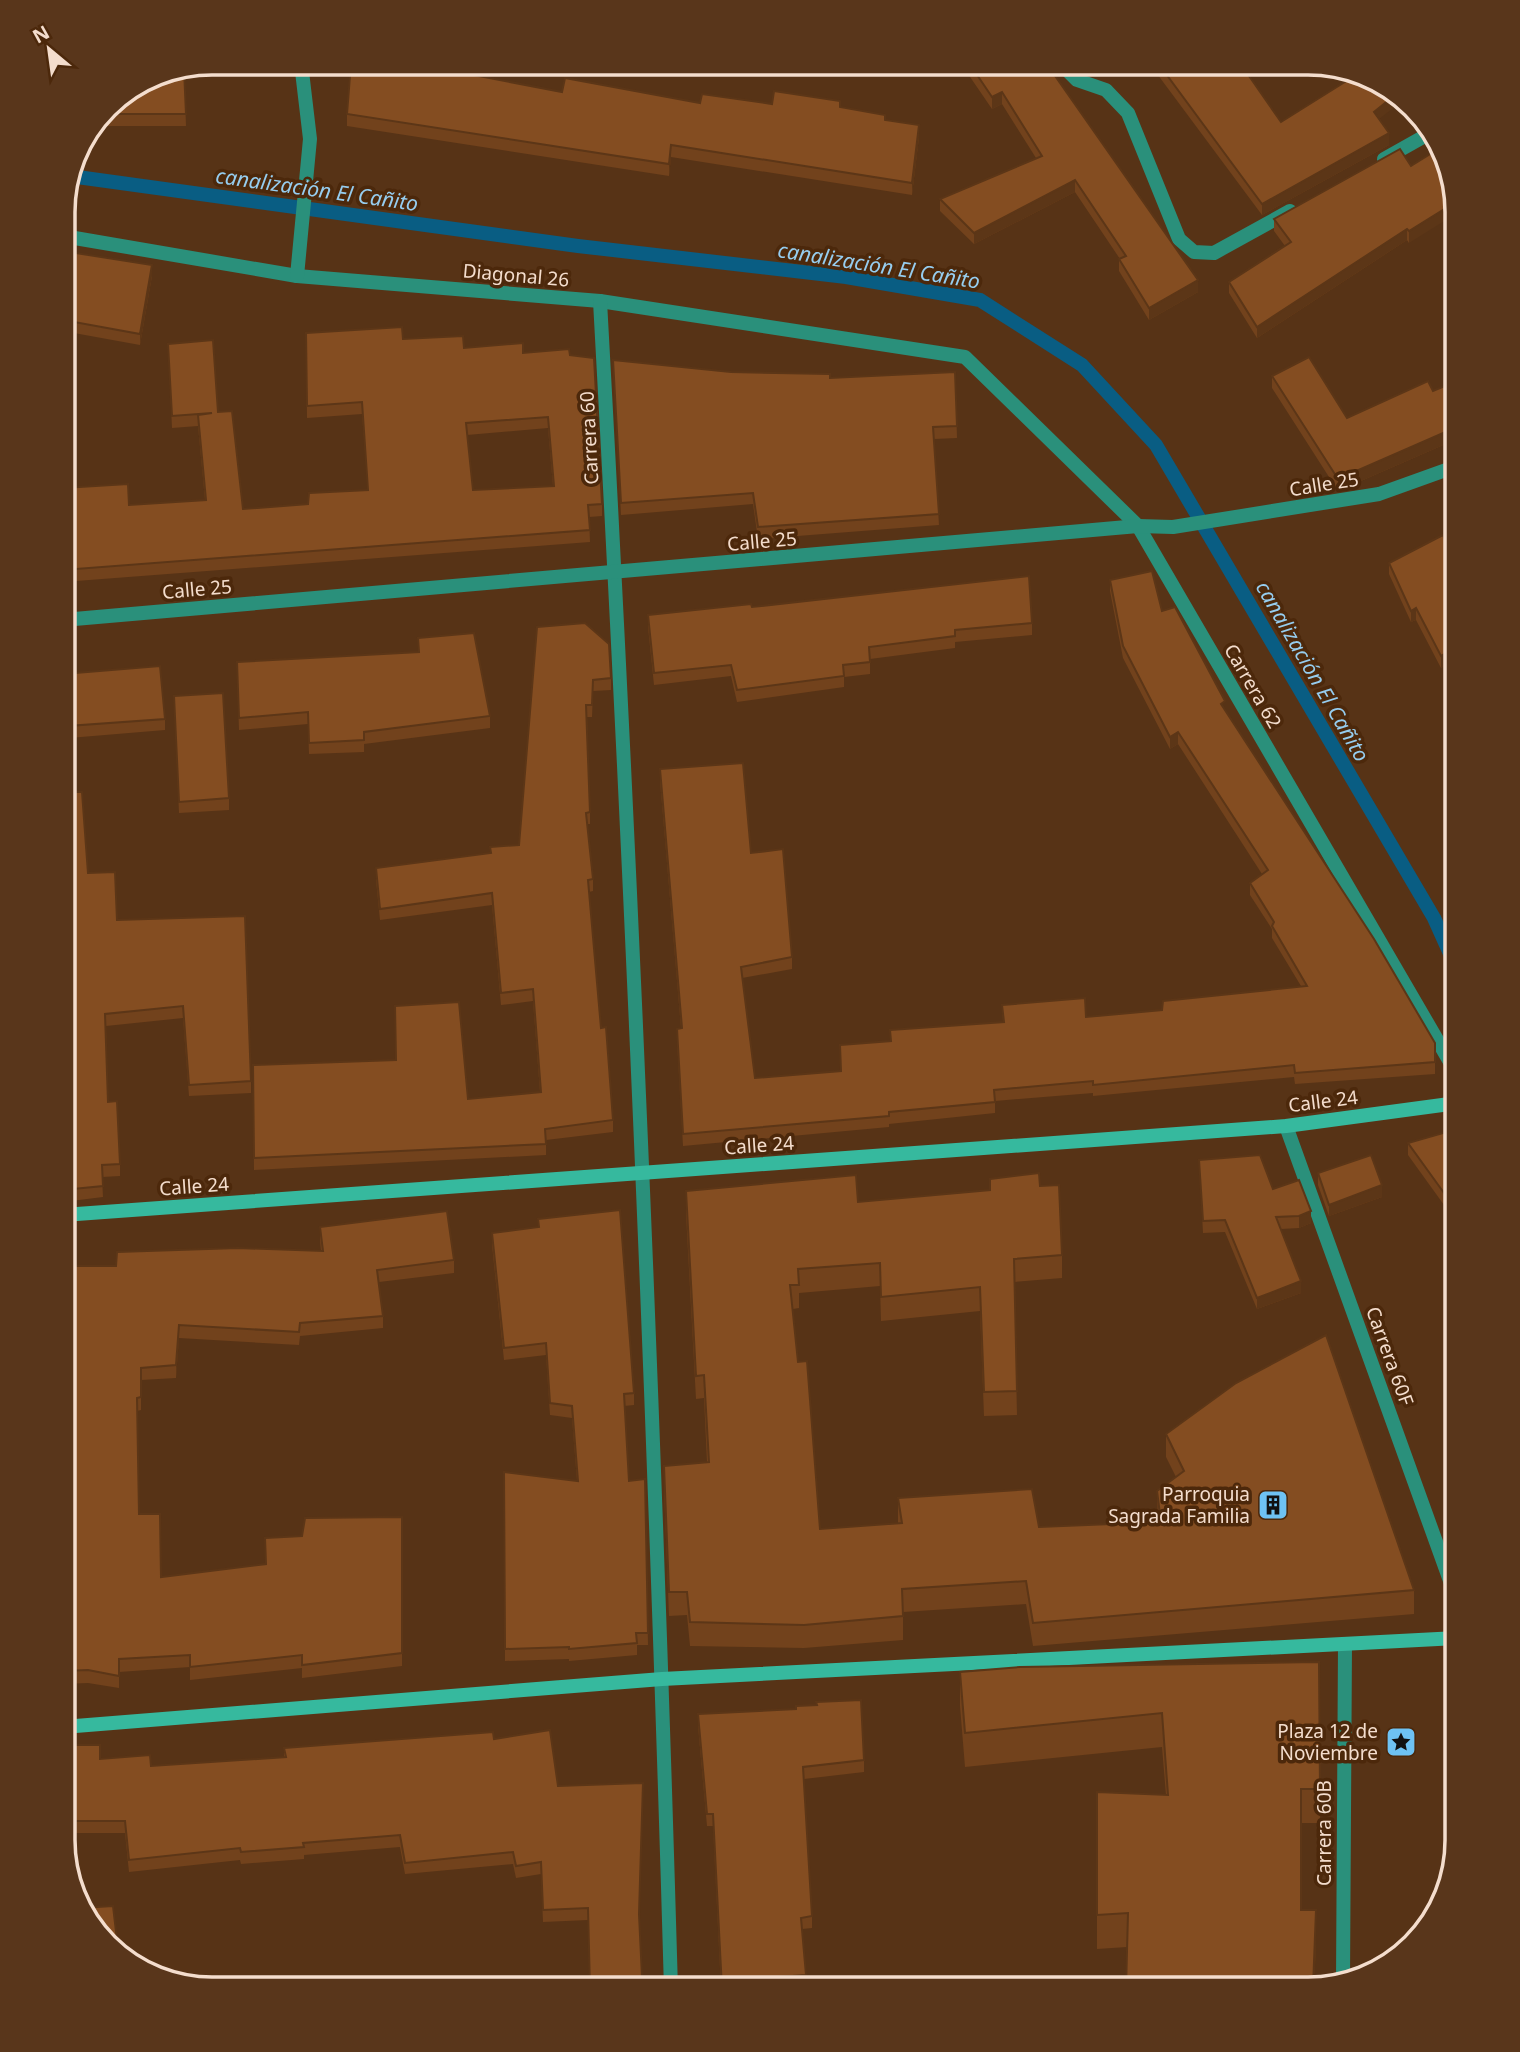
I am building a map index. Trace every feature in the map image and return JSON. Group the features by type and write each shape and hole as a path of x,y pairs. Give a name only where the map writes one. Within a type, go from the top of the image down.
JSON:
{"main road":[{"name":"Calle 24","path":"75,1214 1286,1126 1445,1105"},
{"path":"75,1726 662,1679 1445,1639"}],"street":[{"path":"298,269 310,139 303,76"},
{"path":"1073,76 1077,80 1106,90 1128,113 1179,239 1194,251 1214,253 1304,203"},
{"path":"1374,164 1422,138"},
{"name":"Diagonal 26","path":"76,238 298,269 600,301 965,357"},
{"name":"Carrera 60","path":"600,301 615,573 641,1172 662,1679 671,1976"},
{"name":"Carrera 62","path":"965,357 1138,526 1445,1053"},
{"name":"Calle 25","path":"76,619 1138,526 1173,527 1379,495 1445,470"},
{"name":"Carrera 60F","path":"1286,1126 1445,1567"},
{"name":"Carrera 60B","path":"1343,1972 1345,1644"}],"building":[{"path":"350,76 479,76 562,92 565,78 700,103 702,94 772,104 774,91 840,101 840,107 885,115 885,120 919,125 912,183 671,145 669,164 347,114"},
{"path":"978,76 1055,76 1198,280 1149,308 1119,259 1126,256 1075,180 974,233 940,199 1042,156 1002,92 992,97"},
{"path":"1168,76 1249,76 1281,122 1346,81 1387,101 1374,112 1389,133 1262,204"},
{"path":"184,78 186,114 116,114 152,89"},
{"path":"1400,149 1411,166 1431,154 1440,177 1445,209 1409,231 1407,229 1257,327 1229,282 1291,242 1274,219"},
{"path":"76,253 152,265 140,334 76,322"},
{"path":"402,327 403,339 463,336 464,348 523,343 523,353 569,349 570,355 594,358 602,504 588,505 590,530 76,569 76,487 128,484 129,505 206,500 198,415 212,413 172,416 168,344 213,340 218,412 232,411 243,509 308,504 309,493 368,490 362,402 307,406 306,333","holes":["548,417 554,486 473,490 466,423"]},
{"path":"1309,357 1347,418 1428,381 1433,391 1445,386 1445,432 1338,479 1272,376"},
{"path":"613,360 731,372 830,374 830,378 955,372 957,426 933,427 939,514 758,527 753,493 621,503"},
{"path":"1443,535 1445,654 1441,656 1416,608 1411,611 1389,563"},
{"path":"1152,571 1162,611 1175,607 1225,701 1221,704 1374,939 1435,1043 1435,1062 1295,1073 1294,1065 1093,1085 1093,1081 994,1090 995,1102 889,1112 889,1116 683,1134 677,1029 682,1028 660,769 743,763 751,853 783,849 792,957 741,967 755,1078 841,1071 840,1045 891,1041 890,1030 1004,1022 1002,1005 1085,998 1086,1017 1162,1010 1163,1001 1307,986 1272,926 1274,922 1250,883 1268,870 1178,732 1170,737 1123,646 1110,580"},
{"path":"1029,576 1032,623 955,630 955,636 869,647 870,662 843,665 844,676 737,690 731,665 654,673 648,615 751,604 752,607"},
{"path":"585,623 609,644 611,678 593,680 592,705 586,705 590,812 586,813 593,879 588,880 601,1028 606,1027 613,1120 545,1129 546,1144 254,1158 253,1065 396,1060 395,1006 459,1002 468,1099 541,1092 533,989 501,993 492,893 380,909 376,868 491,853 490,847 519,845 537,627"},
{"path":"474,633 490,716 364,732 364,740 309,743 308,712 239,718 237,662 419,652 418,638"},
{"path":"160,666 165,719 76,725 76,673"},
{"path":"223,693 229,798 179,802 174,696"},
{"path":"76,792 82,792 88,873 115,872 117,920 245,916 251,1081 189,1085 183,1006 105,1014 108,1102 117,1101 120,1164 102,1165 103,1186 75,1189"},
{"path":"1445,1132 1445,1194 1408,1143"},
{"path":"1260,1155 1273,1189 1299,1180 1311,1211 1299,1216 1276,1217 1301,1281 1257,1298 1225,1220 1203,1221 1199,1160"},
{"path":"1371,1155 1382,1185 1329,1205 1318,1173"},
{"path":"1039,1173 1040,1186 1059,1185 1062,1255 1014,1259 1017,1391 984,1392 980,1287 881,1297 880,1263 798,1269 799,1285 790,1285 798,1362 807,1361 820,1529 902,1523 898,1498 1032,1489 1039,1527 1161,1522 1157,1491 1184,1471 1166,1434 1236,1383 1326,1335 1414,1590 1033,1623 1026,1581 902,1589 903,1616 804,1625 690,1622 687,1592 669,1592 664,1466 709,1462 704,1375 696,1376 686,1191 856,1175 858,1202 990,1190 990,1179"},
{"path":"620,1210 634,1393 624,1394 629,1481 645,1479 648,1633 636,1633 637,1643 569,1649 505,1649 504,1472 578,1481 572,1406 550,1403 546,1343 504,1348 492,1233 539,1227 538,1219"},
{"path":"447,1211 454,1260 377,1270 383,1316 300,1323 299,1332 179,1325 176,1365 141,1368 141,1397 137,1398 139,1514 160,1514 161,1577 266,1564 265,1538 302,1536 305,1518 402,1517 402,1653 302,1665 302,1655 190,1667 190,1655 119,1659 119,1676 88,1670 75,1671 75,1266 116,1266 117,1252 238,1248 323,1251 320,1227"},
{"path":"1319,1662 1320,1789 1301,1789 1301,1910 1316,1910 1313,1977 1126,1977 1128,1913 1097,1915 1097,1792 1168,1795 1162,1713 965,1733 960,1672 1020,1667"},
{"path":"861,1700 864,1760 803,1767 812,1916 801,1918 806,1975 721,1976 713,1814 707,1814 698,1714 796,1709 796,1706 817,1705 816,1702"},
{"path":"550,1730 558,1786 643,1783 639,1914 642,1976 590,1976 588,1908 543,1910 541,1862 516,1866 513,1852 405,1863 400,1835 303,1843 304,1847 241,1852 240,1848 129,1860 125,1821 75,1821 75,1745 100,1745 100,1759 150,1755 151,1766 286,1757 284,1748 493,1732 494,1739"},
{"path":"113,1906 117,1938 104,1923 94,1907"}],"waterway":[{"name":"canalización El Cañito","path":"80,177 578,246 846,277 980,300 1082,365 1156,445 1434,918 1445,942"}],"place":[{"name":"Parroquia Sagrada Familia","path":"1273,1505"},
{"name":"Plaza 12 de Noviembre","path":"1401,1742"}]}
